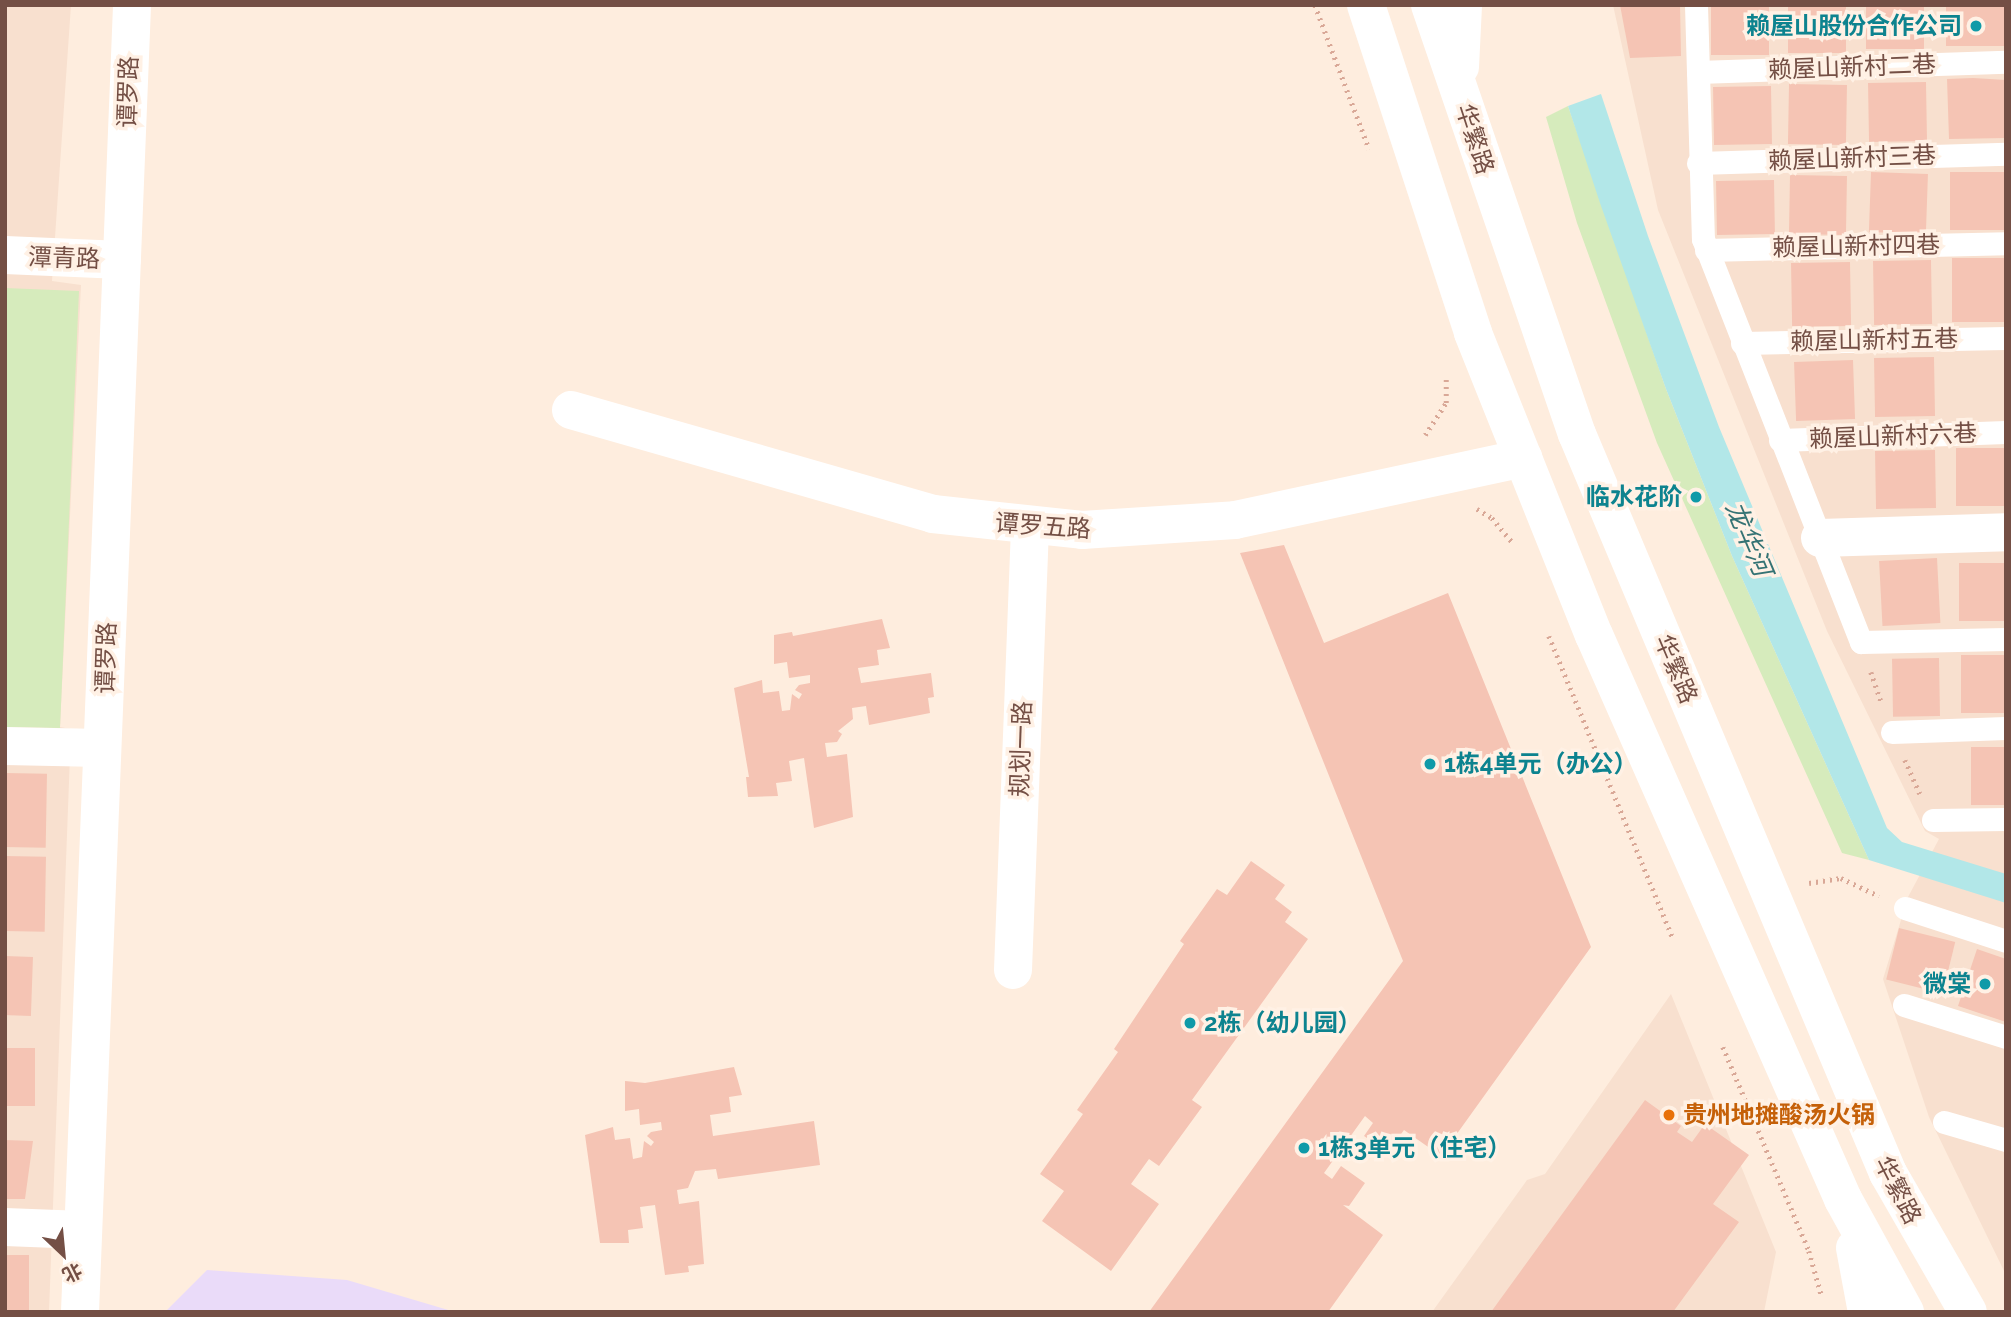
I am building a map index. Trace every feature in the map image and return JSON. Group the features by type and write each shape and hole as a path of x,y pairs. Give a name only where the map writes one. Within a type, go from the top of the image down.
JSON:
{"street":[{"name":"谭罗路","path":"80,1312 132,5"},
{"path":"1366,5 1473,332 1594,635 1843,1199 1905,1312"},
{"name":"华繁路","path":"1430,5 1577,434 1777,917 1888,1173 1969,1312"},
{"path":"1396,95 1459,88 1463,5"},
{"name":"潭青路","path":"5,256 122,260"},
{"name":"谭罗五路","path":"571,410 881,502 1030,527 1126,531 1235,520 1523,458"},
{"name":"规划一路","path":"1013,971 1030,527"},
{"path":"1820,538 2006,532"},
{"path":"5,746 102,748"},
{"path":"1843,1199 1867,1312"},
{"path":"5,1227 83,1230"}],"lane":[{"path":"1696,5 1698,163 1706,250 1861,642 2006,639"},
{"name":"赖屋山新村二巷","path":"1698,72 2006,62"},
{"name":"赖屋山新村三巷","path":"1698,163 2006,154"},
{"name":"赖屋山新村四巷","path":"1706,250 2006,243"},
{"name":"赖屋山新村五巷","path":"1742,343 2006,338"},
{"name":"赖屋山新村六巷","path":"1780,440 2006,432"},
{"path":"1892,732 2006,728"},
{"path":"1933,820 2006,819"},
{"path":"1905,908 2006,941"},
{"path":"1904,1005 2006,1037"},
{"path":"1944,1122 2006,1140"}],"path":[{"path":"1315,5 1372,158"},
{"path":"1425,435 1446,403 1446,369"},
{"path":"1472,507 1492,518 1516,550"},
{"path":"1544,622 1673,939"},
{"path":"1808,883 1841,878 1905,908"},
{"path":"1723,1047 1809,1251 1826,1311"}],"shaded area":[{"path":"5,5 71,5 52,281 81,285 60,727 71,729 49,1312 5,1312"},
{"path":"1613,5 2006,5 2006,1275 1929,1117 1883,979 1908,897 1939,839 1925,831 1827,631 1658,210"},
{"path":"1671,994 1776,1252 1764,1312 1432,1312 1527,1180 1545,1174"},
{"path":"207,1270 347,1280 455,1312 165,1312"}],"green space":[{"path":"1568,106 1666,389 1732,556 1869,860 1842,853 1657,443 1577,223 1546,117"},
{"path":"5,288 79,291 60,728 5,727"}],"water":[{"name":"龙华河","path":"1601,94 1648,236 1719,427 1887,828 1902,842 2006,874 2006,903 1869,860 1732,556 1666,389 1600,203 1568,106"}],"building":[{"path":"1620,5 1680,5 1681,56 1630,58"},
{"path":"1711,5 1769,5 1769,55 1711,55"},
{"path":"1788,5 1846,5 1846,53 1788,53"},
{"path":"1866,5 1924,5 1924,49 1866,49"},
{"name":"赖屋山股份合作公司","path":"1946,5 2006,5 2006,46 1946,46"},
{"path":"1947,79 2006,80 2006,138 1949,139"},
{"path":"1926,82 1927,141 1869,142 1868,83"},
{"path":"1789,84 1847,85 1846,145 1788,144"},
{"path":"1771,86 1772,144 1714,145 1713,87"},
{"path":"1871,172 1928,174 1926,234 1869,232"},
{"path":"1950,172 2006,172 2006,230 1950,230"},
{"path":"1790,175 1847,176 1846,235 1789,234"},
{"path":"1774,180 1775,234 1717,235 1716,181"},
{"path":"1952,258 2006,258 2006,322 1952,322"},
{"path":"1931,260 1932,324 1874,325 1873,261"},
{"path":"1850,262 1851,326 1792,327 1791,263"},
{"path":"1934,357 1935,416 1875,417 1874,358"},
{"path":"1853,360 1855,419 1796,421 1794,362"},
{"path":"1956,448 2006,448 2006,506 1956,506"},
{"path":"1935,450 1936,508 1876,509 1875,451"},
{"path":"1284,545 1324,643 1448,593 1591,947 1441,1156 1404,1130 1388,1152 1364,1136 1373,1123 1365,1116 1324,1173 1332,1179 1341,1166 1365,1183 1349,1206 1343,1205 1383,1235 1328,1312 1149,1312 1403,961 1240,553"},
{"path":"1937,558 1940,623 1882,626 1879,561"},
{"path":"1959,563 2006,563 2006,621 1959,621"},
{"path":"882,619 890,648 877,650 879,665 858,668 861,683 931,673 934,697 928,698 930,713 869,725 866,706 852,708 853,719 838,731 842,734 837,742 825,743 827,757 847,754 853,817 814,828 804,758 789,761 792,781 776,783 778,796 748,797 746,777 749,777 734,688 762,680 763,693 779,691 782,711 790,710 792,694 799,699 802,694 795,690 799,685 810,683 810,675 789,678 787,662 774,664 774,635 792,632 793,636"},
{"path":"1961,655 2006,655 2006,713 1961,713"},
{"path":"1939,658 1940,716 1893,717 1892,659"},
{"path":"1971,747 2006,747 2006,805 1971,805"},
{"path":"5,773 47,774 46,848 5,847"},
{"path":"5,856 46,857 45,932 5,931"},
{"name":"2栋（幼儿园）","path":"1251,861 1285,885 1275,899 1292,912 1285,922 1308,939 1192,1100 1202,1107 1159,1166 1149,1159 1131,1184 1159,1204 1111,1271 1042,1221 1064,1191 1040,1174 1083,1114 1077,1110 1118,1052 1114,1049 1184,944 1180,941 1217,889 1227,895"},
{"path":"1899,928 1955,942 1942,993 1886,979"},
{"name":"微棠","path":"1977,949 2006,959 2006,1022 1958,1006"},
{"path":"5,956 33,957 31,1016 5,1015"},
{"path":"5,1048 35,1048 35,1106 5,1106"},
{"path":"734,1067 742,1095 729,1097 731,1112 710,1115 713,1136 814,1121 820,1165 718,1179 716,1169 695,1171 688,1188 677,1190 679,1204 699,1201 704,1264 688,1266 689,1272 665,1275 655,1205 640,1207 643,1228 628,1230 629,1243 600,1243 585,1135 613,1127 615,1140 630,1138 633,1159 642,1157 644,1141 651,1146 654,1142 647,1136 651,1132 662,1130 661,1122 640,1125 639,1109 625,1111 625,1081 645,1083"},
{"path":"1645,1100 1681,1126 1677,1132 1692,1142 1705,1124 1749,1155 1713,1204 1739,1222 1673,1312 1491,1312"},
{"path":"5,1140 33,1141 25,1199 5,1199"},
{"path":"5,1255 29,1255 29,1312 5,1312"}],"place":[{"name":"赖屋山股份合作公司","path":"1976,26"},
{"name":"临水花阶","path":"1696,497"},
{"name":"1栋4单元（办公）","path":"1430,764"},
{"name":"微棠","path":"1985,984"},
{"name":"2栋（幼儿园）","path":"1190,1023"},
{"name":"贵州地摊酸汤火锅","path":"1669,1115"},
{"name":"1栋3单元（住宅）","path":"1304,1148"}]}
